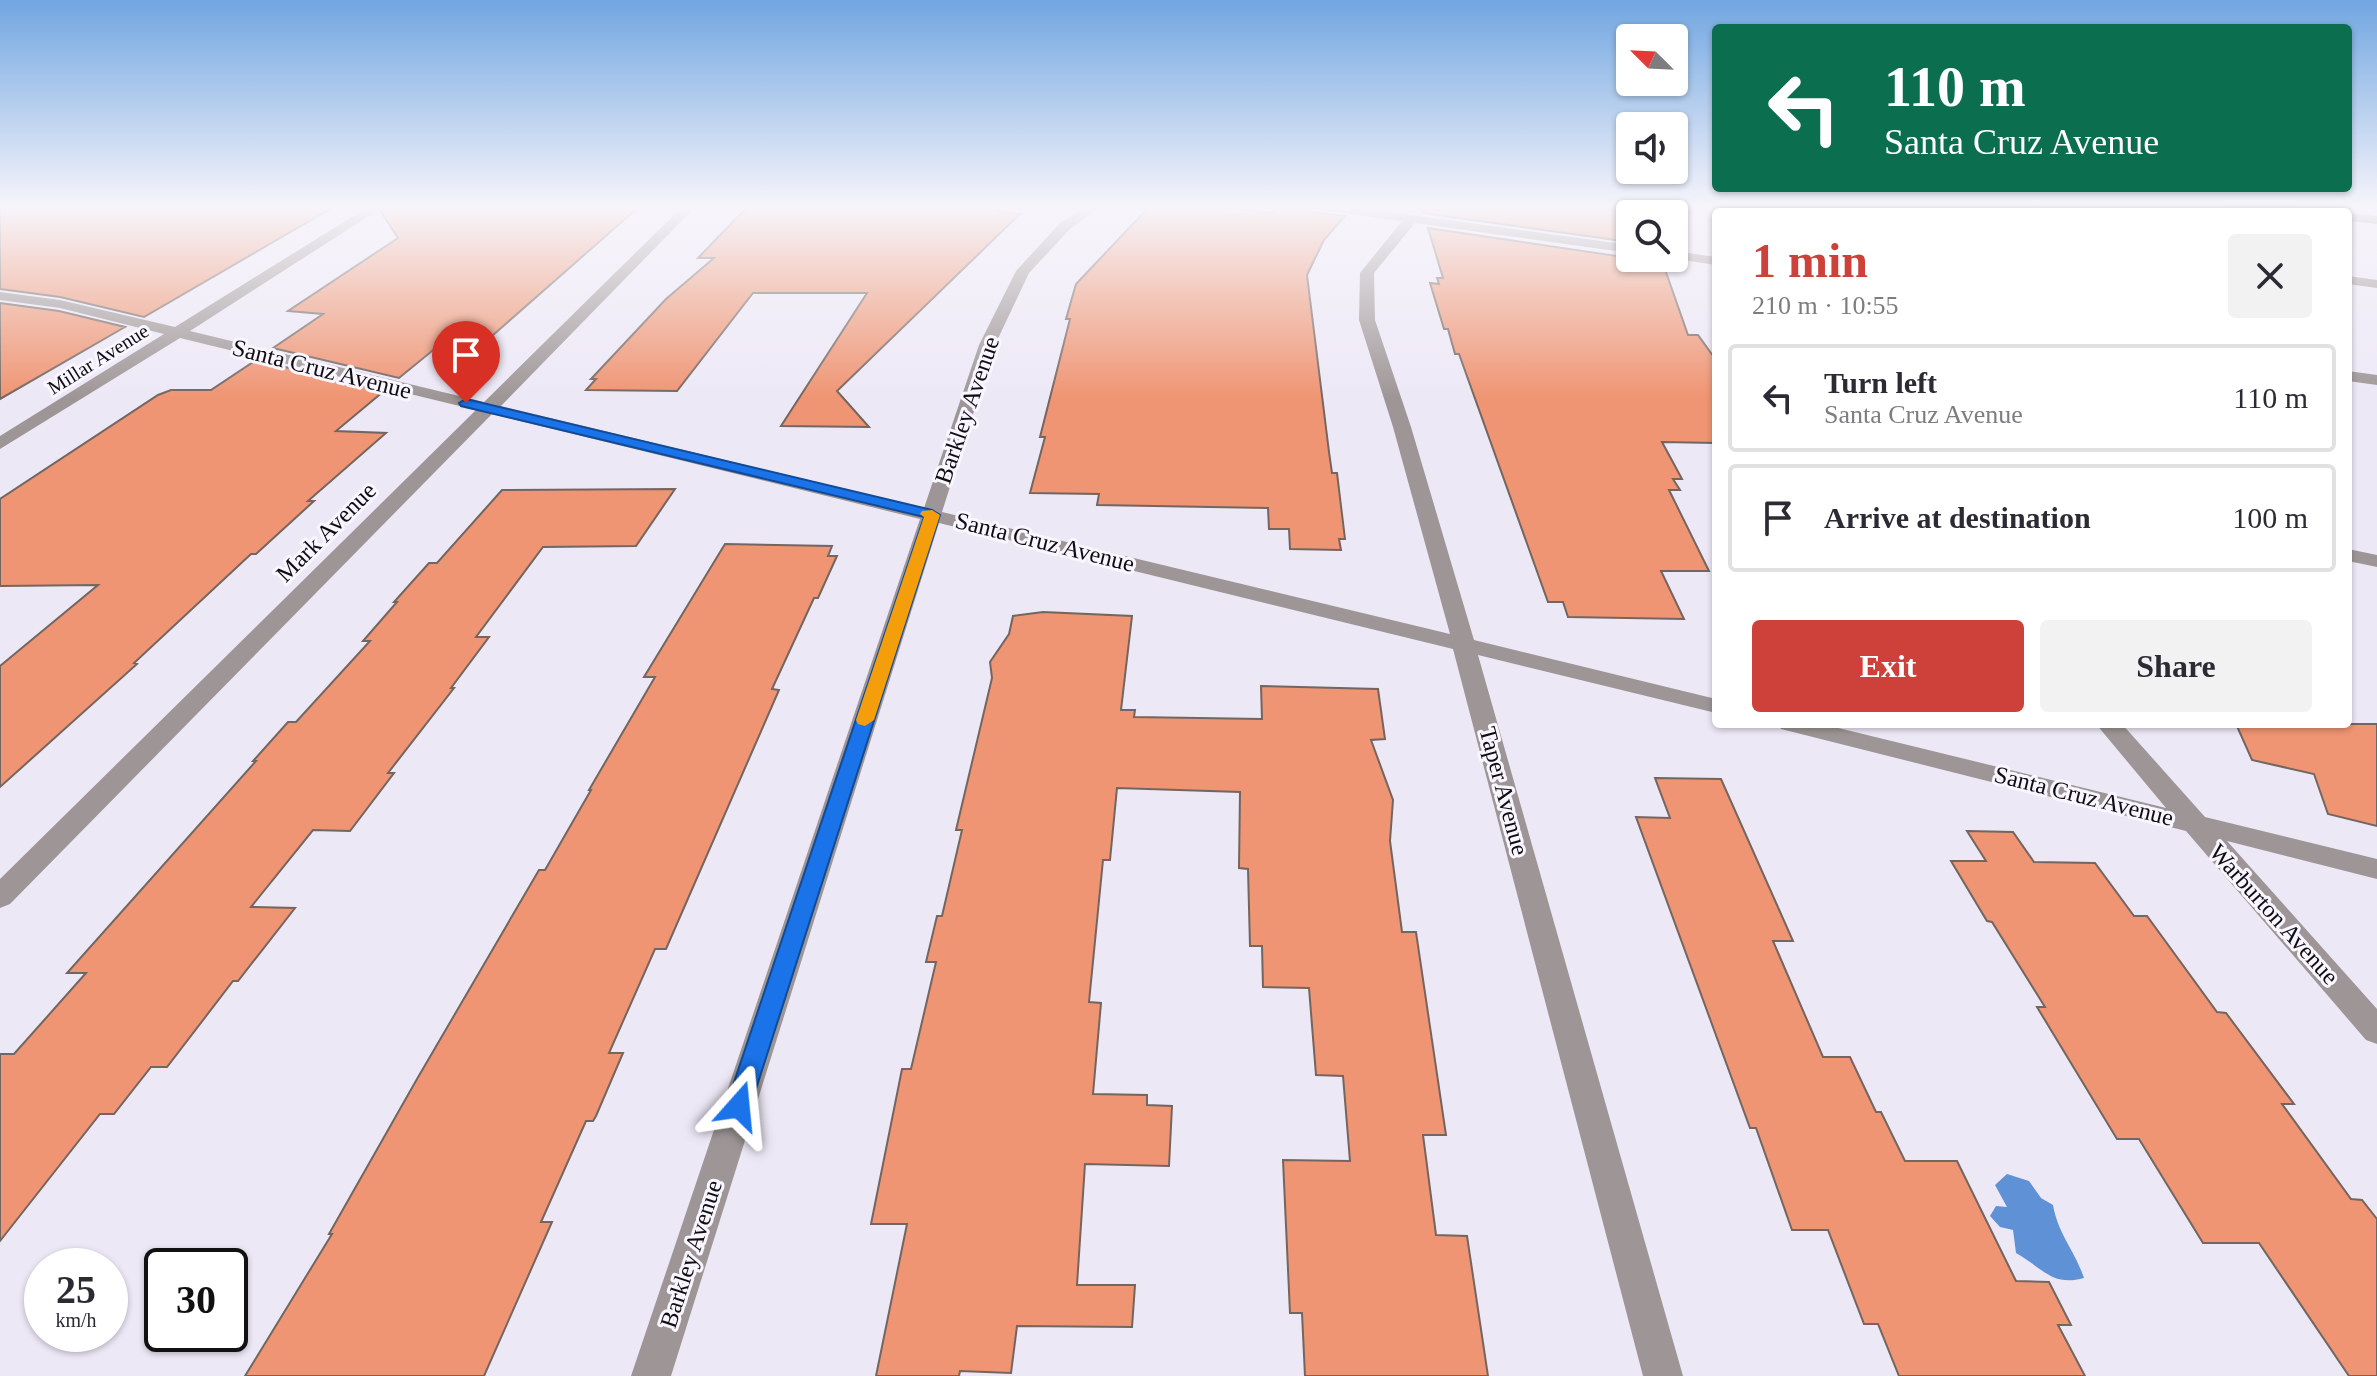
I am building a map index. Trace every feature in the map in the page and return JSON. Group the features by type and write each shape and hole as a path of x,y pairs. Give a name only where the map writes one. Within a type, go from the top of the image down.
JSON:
{"street":[{"name":"Millar Avenue","path":"0,444 278,269"},
{"name":"Mark Avenue","path":"0,897 626,269"},
{"name":"Barkley Avenue","path":"651,1376 987,345 1025,269"},
{"name":"Taper Avenue","path":"1370,269 1367,273 1367,320 1402,427 1463,643 1663,1376"},
{"path":"2352,281 2377,284"},
{"name":"Santa Cruz Avenue","path":"0,296 60,304 1712,705"},
{"path":"2352,377 2377,380"},
{"path":"2352,556 2377,561"},
{"name":"Santa Cruz Avenue","path":"1806,728 2377,869"},
{"name":"Warburton Avenue","path":"2111,728 2377,1031"}],"water":[{"path":"2007,1174 2029,1181 2041,1198 2053,1205 2084,1278 2056,1278 2016,1253 2013,1230 2000,1227 1990,1216 1996,1206 2007,1207 1995,1185"}],"building":[{"path":"0,269 226,269 144,317 60,297 0,289"},
{"path":"351,269 568,269 492,336 480,342 443,342 399,378 273,348 323,314 288,311"},
{"path":"701,269 963,269 837,391 869,427 781,426 867,293 753,293 677,391 586,390 596,379 591,379 666,299"},
{"path":"1090,269 1310,269 1307,275 1332,473 1337,473 1345,539 1339,539 1341,550 1290,549 1289,529 1269,529 1268,508 1097,505 1099,494 1030,493 1045,437 1040,437 1076,284"},
{"path":"1440,269 1666,272 1688,335 1698,335 1712,354 1712,443 1662,442 1682,479 1673,479 1680,490 1669,490 1709,571 1661,571 1684,619 1568,617 1563,602 1548,602 1459,354 1455,354 1448,329 1444,329 1430,283 1439,284 1437,278 1443,278"},
{"path":"0,303 59,311 125,327 0,399"},
{"path":"256,360 384,391 336,431 386,433 308,501 314,501 256,554 251,554 134,663 137,664 0,787 0,666 98,585 0,586 0,499 158,395 171,390 211,390"},
{"path":"675,489 636,546 543,547 476,637 489,637 388,773 394,773 350,831 313,830 251,907 295,908 238,981 233,981 167,1067 151,1067 114,1114 100,1114 0,1241 0,1054 14,1054 86,973 67,973 288,722 296,722 370,641 363,641 429,563 437,563 502,490"},
{"path":"725,544 832,546 828,556 837,556 772,689 779,690 666,949 655,949 609,1053 623,1053 596,1116 593,1121 586,1121 541,1222 552,1222 484,1376 245,1376 332,1234 329,1234 539,870 545,870 655,677 644,677"},
{"path":"1043,612 1132,616 1121,710 1135,710 1134,717 1262,719 1261,686 1378,689 1385,739 1371,740 1393,800 1390,841 1402,932 1416,932 1446,1135 1423,1135 1436,1235 1467,1236 1488,1376 1305,1376 1302,1313 1290,1313 1283,1160 1350,1161 1343,1076 1316,1075 1309,988 1263,987 1262,946 1250,946 1248,869 1239,868 1240,792 1117,788 1110,860 1103,860 1089,1002 1101,1003 1093,1094 1147,1095 1147,1105 1172,1106 1169,1166 1085,1164 1077,1285 1135,1285 1132,1327 1017,1326 1011,1373 960,1371 959,1376 876,1376 907,1224 871,1224 902,1069 911,1069 936,962 926,962 937,916 942,916 962,830 956,830 992,678 990,662 1009,634 1013,616"},
{"path":"2352,724 2377,724 2377,826 2328,814 2314,774 2252,760 2238,728 2352,728"},
{"path":"1655,778 1721,779 1793,941 1773,941 1823,1057 1850,1057 1876,1112 1881,1112 1905,1161 1957,1161 2016,1281 2049,1282 2071,1325 2058,1325 2085,1376 1899,1376 1878,1324 1864,1324 1828,1230 1792,1230 1756,1128 1750,1128 1636,817 1670,818"},
{"path":"1967,831 2013,832 2034,862 2095,863 2134,916 2147,916 2217,1012 2226,1013 2294,1104 2282,1104 2351,1199 2362,1200 2377,1219 2377,1376 2349,1376 2259,1243 2203,1243 2139,1139 2117,1139 2037,1007 2045,1007 1951,861 1986,861"}],"slow traffic":[{"path":"865,720 932,515 927,514"}],"route":[{"path":"466,403 932,515 739,1106"}]}
